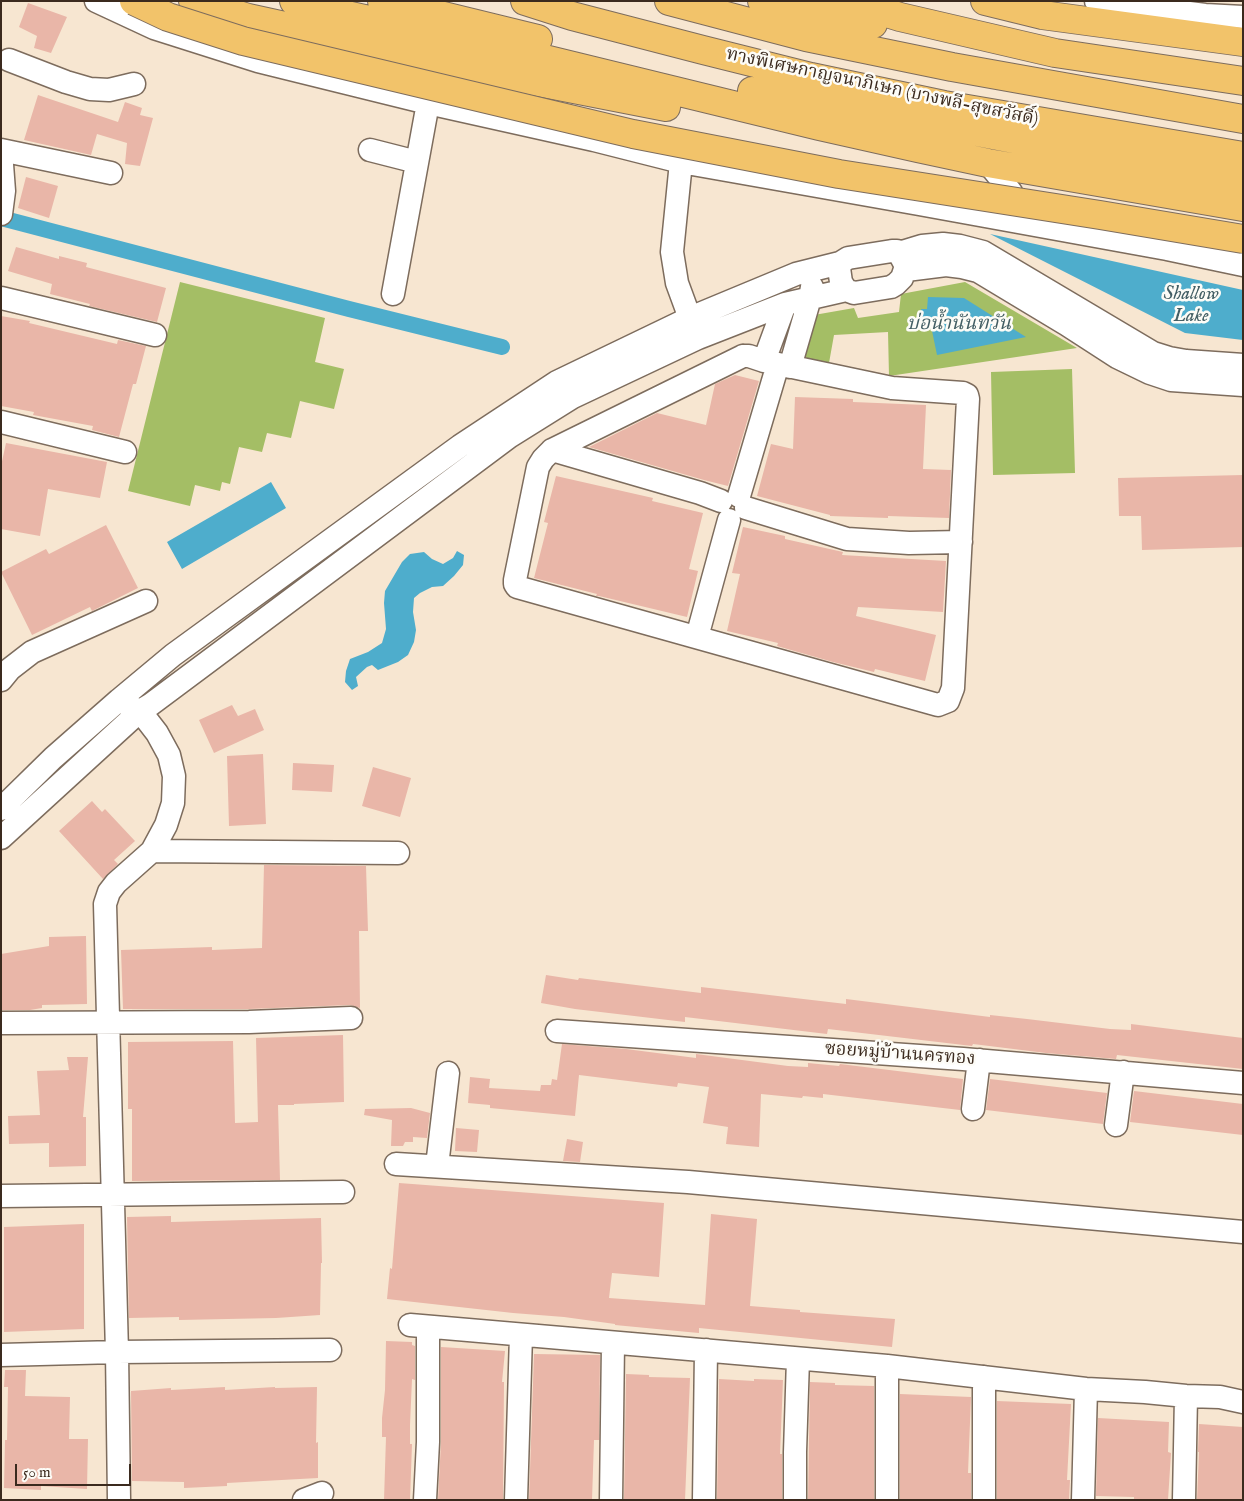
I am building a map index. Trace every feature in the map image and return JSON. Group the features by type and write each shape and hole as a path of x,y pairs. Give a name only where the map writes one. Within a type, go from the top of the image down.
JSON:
{"highway":[{"path":"134,1 168,17 243,40 633,134 839,174 1243,239"},
{"path":"193,1 248,18 538,82 710,115 819,126"},
{"path":"294,1 315,8 540,58 819,126 988,163 1243,207"},
{"path":"382,1 787,99 848,107 1112,158 1243,179"},
{"name":"ทางพิเศษกาญจนาภิเษก (บางพลี-สุขสวัสดิ์)","path":"525,1 572,16 811,77 944,105 1243,156"},
{"name":"ทางพิเศษกาญจนาภิเษก (บางพลี-สุขสวัสดิ์)","path":"668,1 806,38 952,67 1243,119"},
{"path":"762,1 960,41 1243,81"},
{"path":"848,1 900,17 1055,53"},
{"path":"985,1 1042,15 1243,42"}],"street":[{"path":"96,1 154,28 258,61 428,104 594,140 681,162 1167,249 1243,265"},
{"path":"1096,1 1205,15 1243,16"},
{"path":"4,58 66,82 90,89 110,90 134,84"},
{"path":"393,294 428,104"},
{"path":"1,214 4,191 1,150 111,173"},
{"path":"370,150 418,162"},
{"path":"681,162 672,252 677,283 694,328"},
{"path":"988,163 1011,192 1017,222"},
{"path":"1,809 53,758 118,700 188,644 460,446 557,382 694,328 846,290 854,293 891,287 902,278 902,261 896,251 848,258 840,263 796,274 694,328 573,397 510,437 140,711 1,838"},
{"path":"902,261 962,267 978,271 1117,357 1150,373 1171,380 1243,365"},
{"path":"840,263 841,282 846,290"},
{"path":"777,364 810,298 816,269"},
{"path":"1,298 155,335"},
{"path":"697,637 777,364 785,304"},
{"path":"743,356 892,388 963,393 967,395 953,688 948,701 938,705 518,587 515,584 515,580 538,467 552,450 743,356"},
{"path":"1210,373 1243,386"},
{"path":"1,422 124,452"},
{"path":"552,450 690,490 734,506 847,539 909,543 961,542"},
{"path":"1,680 10,669 32,652 146,601"},
{"path":"118,700 140,711 169,755 174,776 173,803 166,825 152,851 116,883 109,892 105,904 119,1500"},
{"path":"152,851 398,852"},
{"path":"1,1023 250,1022 351,1018"},
{"name":"ซอยหมู่บ้านนครทอง","path":"557,1032 979,1060 1243,1083"},
{"path":"973,1109 979,1060"},
{"path":"1116,1125 1123,1072"},
{"path":"437,1166 448,1073"},
{"path":"396,1164 698,1182 1243,1232"},
{"path":"1,1196 343,1192"},
{"path":"425,1500 428,1442 419,1326 887,1366 1086,1389 1220,1397 1243,1402"},
{"path":"516,1500 521,1335"},
{"path":"611,1500 614,1343"},
{"path":"1,1355 330,1350"},
{"path":"704,1500 706,1350"},
{"path":"796,1500 795,1452 798,1359"},
{"path":"887,1366 887,1500"},
{"path":"984,1377 984,1500"},
{"path":"1084,1500 1086,1389"},
{"path":"1184,1500 1186,1396"}],"green space":[{"path":"180,282 325,318 315,362 344,369 334,409 300,401 291,438 267,433 262,452 239,447 230,484 222,482 220,491 195,485 190,506 128,491"},
{"path":"965,282 1077,348 889,376 888,332 834,335 829,363 798,356 814,315 854,308 858,318 899,312 901,294"},
{"path":"1072,369 1075,473 993,475 991,372"}],"water":[{"name":"Shallow Lake","path":"990,234 1243,290 1243,340 1185,333"},
{"name":"บ่อน้ำนันทวัน","path":"928,297 964,298 1026,337 937,355 931,326 924,327 921,309 927,309"},
{"path":"271,482 286,508 182,569 167,542"},
{"path":"457,551 464,555 463,565 454,576 443,586 432,587 414,598 413,612 416,630 414,642 408,655 398,662 378,670 372,665 367,667 356,677 358,686 352,690 345,682 350,659 368,652 382,643 386,629 385,591 402,562 410,554 424,552 432,559 443,564 453,558"}],"building":[{"path":"28,3 67,17 51,53 34,48 37,36 19,27"},
{"path":"38,95 118,122 125,102 142,108 140,115 153,118 140,166 125,164 127,143 97,134 91,155 24,140"},
{"path":"26,177 58,186 49,218 18,208"},
{"path":"16,247 59,259 59,256 87,263 86,267 166,288 157,322 89,306 90,304 50,294 52,284 8,271"},
{"path":"1,316 30,321 29,323 117,344 118,340 146,346 136,384 133,384 119,437 92,430 93,426 33,415 34,412 1,406"},
{"path":"735,375 759,381 728,486 589,447 657,413 706,425 715,384"},
{"path":"795,397 853,399 853,402 926,405 923,469 951,470 949,518 830,516 757,496 771,444 793,449"},
{"path":"6,443 107,462 100,498 48,489 40,536 1,529 1,466"},
{"path":"1243,475 1243,547 1142,550 1141,516 1119,516 1118,478"},
{"path":"556,476 653,498 652,501 703,513 689,569 698,571 687,617 596,596 597,594 534,578 548,523 544,522"},
{"path":"106,525 138,588 92,611 90,607 32,635 1,572 46,549 49,554"},
{"path":"743,527 843,552 842,555 946,561 943,612 858,607 856,616 936,635 925,681 875,669 874,672 833,662 777,646 778,643 727,631 740,574 732,573"},
{"path":"232,705 238,716 255,709 264,730 214,753 199,720"},
{"path":"263,754 266,824 229,826 227,756"},
{"path":"293,763 334,765 332,792 292,790"},
{"path":"373,767 411,778 400,817 362,806"},
{"path":"92,801 102,812 105,809 135,841 114,860 118,864 103,879 59,831"},
{"path":"264,865 366,866 368,931 359,931 360,1008 350,1005 249,1009 123,1009 121,950 212,947 212,950 262,948"},
{"path":"86,936 87,1004 42,1005 42,1008 30,1010 1,1010 1,954 49,946 49,937"},
{"path":"546,975 701,993 701,987 846,1004 846,999 990,1017 990,1015 1110,1029 1131,1030 1131,1024 1243,1038 1243,1069 1117,1055 1116,1059 973,1044 972,1046 828,1029 827,1034 685,1017 685,1022 575,1009 541,1003"},
{"path":"343,1035 344,1102 278,1105 280,1180 132,1181 132,1109 128,1109 128,1042 233,1041 235,1123 258,1122 256,1038"},
{"path":"562,1044 626,1049 696,1058 696,1054 788,1066 808,1067 808,1063 839,1066 840,1064 963,1079 960,1110 823,1094 823,1098 803,1096 802,1098 761,1094 759,1147 726,1144 728,1127 703,1123 709,1087 678,1083 677,1087 579,1075 575,1116 490,1108 490,1105 468,1103 470,1077 490,1079 489,1088 540,1091 541,1085 551,1085 552,1079 557,1080"},
{"path":"67,1057 88,1057 83,1117 86,1117 86,1166 49,1167 49,1143 9,1144 8,1116 40,1115 37,1071 69,1070"},
{"path":"990,1079 1107,1093 1103,1124 986,1110"},
{"path":"1134,1091 1243,1104 1243,1135 1130,1122"},
{"path":"411,1108 430,1113 427,1138 413,1137 413,1142 405,1142 403,1146 391,1146 392,1120 364,1115 365,1109"},
{"path":"456,1128 479,1130 477,1152 455,1151"},
{"path":"567,1139 583,1142 580,1162 563,1161"},
{"path":"399,1183 664,1203 659,1277 612,1273 609,1298 705,1305 711,1214 757,1219 750,1306 800,1310 800,1312 895,1319 892,1347 699,1328 699,1333 688,1332 387,1299 390,1268 392,1269"},
{"path":"171,1216 171,1222 321,1218 320,1315 179,1320 179,1317 129,1318 127,1217"},
{"path":"84,1224 84,1329 4,1332 4,1227"},
{"path":"386,1341 412,1342 412,1345 415,1346 415,1380 412,1379 410,1425 410,1444 412,1444 410,1500 384,1500 386,1437 382,1437 382,1418 385,1390"},
{"path":"441,1347 505,1351 502,1382 504,1382 503,1500 438,1500 441,1442"},
{"path":"534,1354 600,1355 599,1440 594,1440 592,1500 529,1500"},
{"path":"5,1370 26,1370 25,1396 70,1397 69,1439 88,1439 87,1489 41,1486 41,1490 4,1488 8,1387 4,1387"},
{"path":"626,1374 649,1375 649,1377 690,1378 685,1500 624,1500"},
{"path":"719,1379 783,1380 780,1454 782,1454 782,1500 717,1500"},
{"path":"810,1382 874,1386 874,1500 808,1500"},
{"path":"225,1387 225,1390 317,1387 316,1443 318,1442 318,1478 227,1483 227,1486 184,1488 184,1482 132,1481 131,1391"},
{"path":"900,1394 971,1397 968,1473 971,1473 971,1500 900,1500"},
{"path":"997,1401 1071,1404 1067,1480 1070,1480 1069,1500 997,1500"},
{"path":"1098,1418 1169,1422 1168,1452 1171,1453 1168,1500 1134,1500 1134,1497 1096,1496"},
{"path":"1199,1424 1243,1427 1243,1500 1197,1500"}],"waterway":[{"path":"1,218 502,347"}]}
